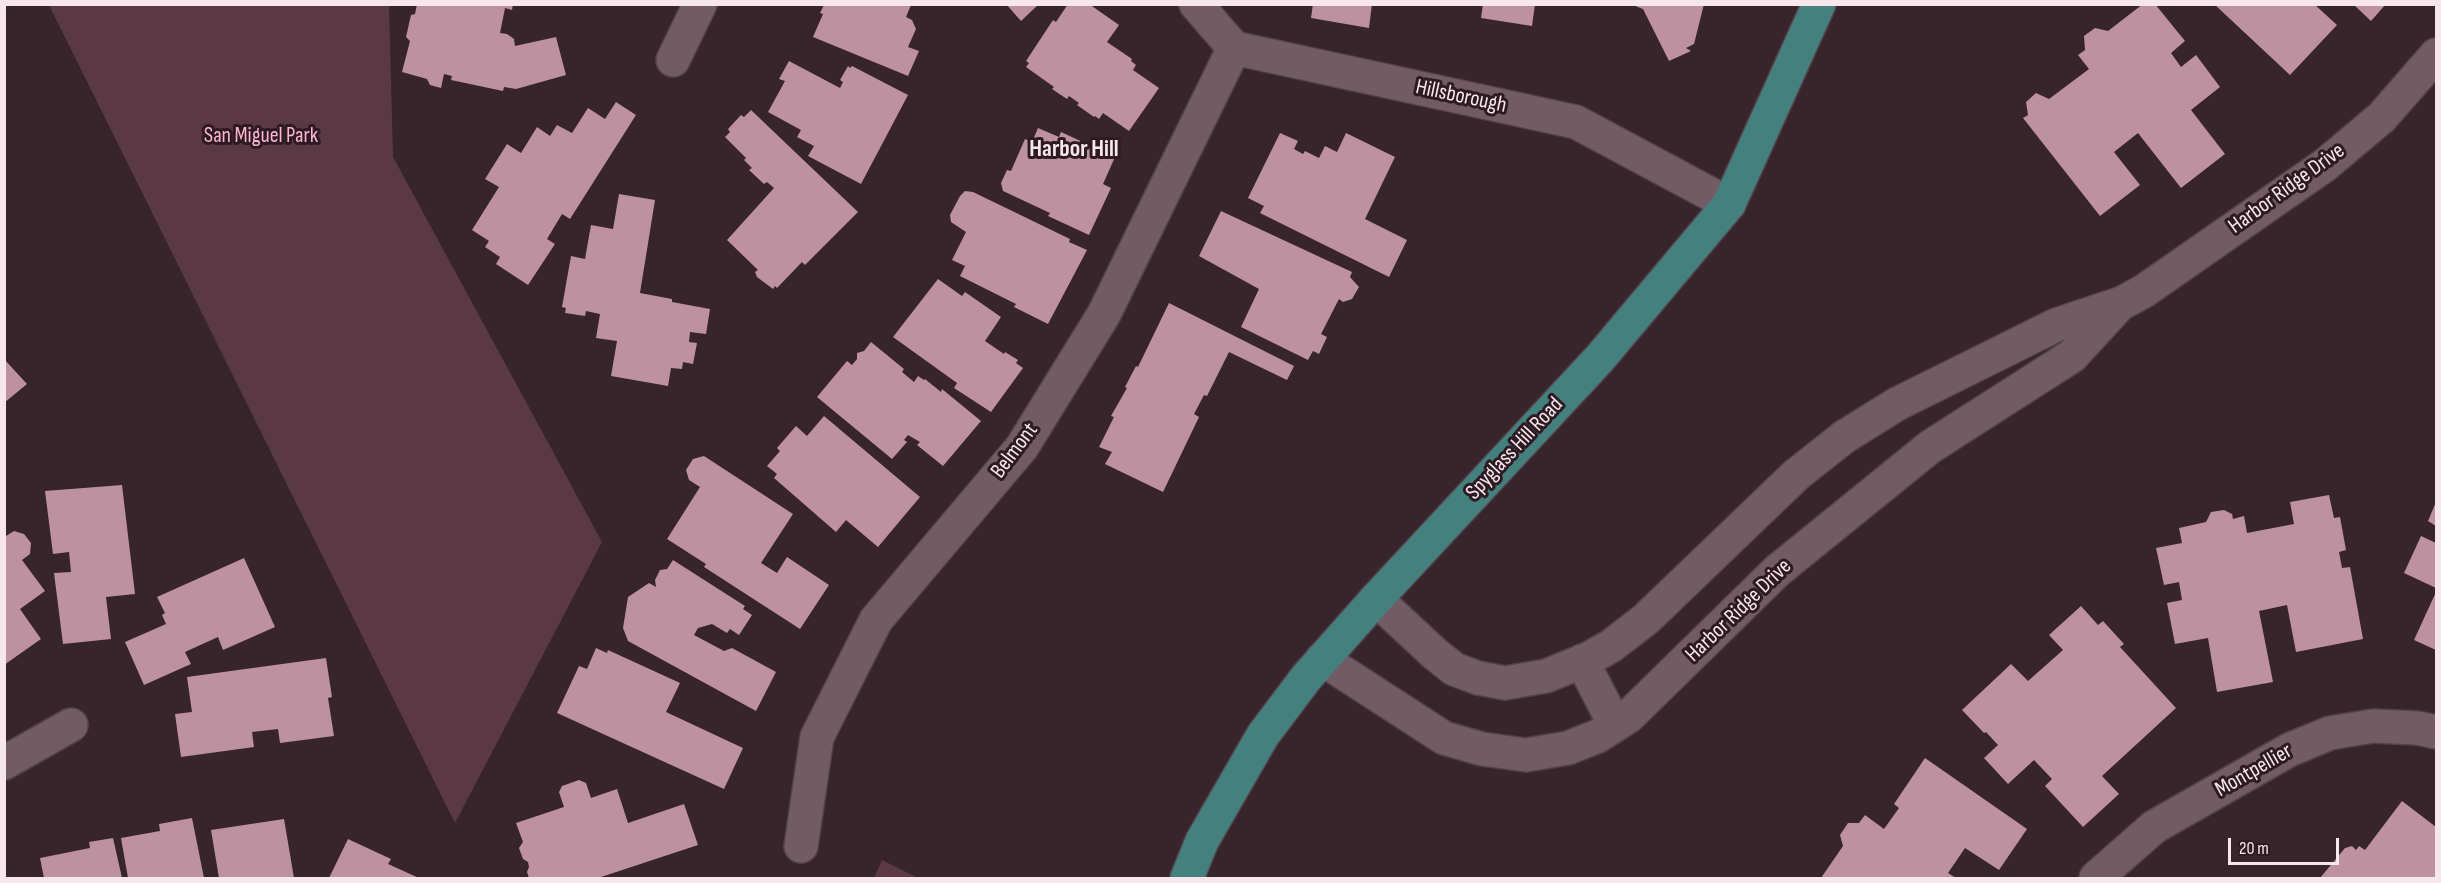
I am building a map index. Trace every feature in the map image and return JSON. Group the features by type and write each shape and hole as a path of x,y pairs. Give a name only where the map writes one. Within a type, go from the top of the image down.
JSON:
{"main road":[{"name":"Spyglass Hill Road","path":"1187,879 1202,841 1263,735 1322,659 1600,358 1729,204 1820,4"}],"street":[{"path":"673,60 700,4"},
{"path":"1196,4 1234,48"},
{"name":"Hillsborough","path":"1234,48 1576,122 1729,204"},
{"name":"Belmont","path":"801,846 817,737 876,620 1022,447 1104,314 1234,48"},
{"name":"Harbor Ridge Drive","path":"1376,598 1454,669 1478,678 1505,683 1546,676 1582,662 1611,646 1646,619 1796,475 1844,437 1897,404 2056,325 2122,303 2144,291 2325,165 2382,117 2436,55"},
{"name":"Harbor Ridge Drive","path":"1322,659 1444,738 1482,749 1526,755 1568,748 1598,736 1629,716 1777,571 1930,447 2072,356 2122,303"},
{"path":"1582,662 1615,725"},
{"path":"4,763 71,725"},
{"name":"Montpellier","path":"2096,879 2154,827 2289,750 2330,733 2373,726 2417,728 2436,732"}],"green space":[{"name":"San Miguel Park","path":"49,5 389,5 393,157 602,542 455,823"},
{"path":"882,860 918,878 874,878"}],"building":[{"path":"417,4 513,4 512,10 505,8 500,33 507,34 514,39 515,46 556,37 566,75 516,89 504,87 503,91 451,80 452,76 444,74 441,88 430,85 427,79 402,72 410,41 406,37 411,15 415,14"},
{"path":"1006,4 1039,4 1021,21"},
{"path":"1068,4 1089,4 1119,25 1107,42 1132,59 1131,61 1136,65 1133,70 1159,88 1129,131 1103,113 1099,119 1094,117 1077,105 1079,103 1069,96 1067,99 1052,89 1054,87 1026,67 1029,63 1026,61 1053,20 1056,22"},
{"path":"1313,4 1372,4 1369,28 1311,18"},
{"path":"1483,4 1535,4 1532,26 1481,18"},
{"path":"1630,4 1704,4 1694,44 1686,48 1691,51 1669,61 1643,9"},
{"path":"2143,4 2155,4 2185,41 2171,53 2181,67 2196,55 2220,87 2191,110 2225,154 2181,188 2138,133 2114,152 2140,185 2100,216 2023,118 2028,115 2026,102 2036,93 2049,99 2089,69 2078,55 2085,50 2084,36 2095,28 2108,31"},
{"path":"2214,4 2314,4 2337,25 2290,75"},
{"path":"2353,4 2386,4 2371,21"},
{"path":"824,5 911,5 906,17 912,20 916,29 908,47 919,51 908,76 813,37 823,14 820,13"},
{"path":"789,61 840,88 843,82 840,80 848,66 850,68 852,66 908,95 861,184 808,156 814,146 797,137 801,130 768,112 785,81 779,79"},
{"path":"616,102 636,115 570,219 562,214 547,239 555,244 528,285 496,264 500,257 485,247 489,241 472,230 499,187 485,179 507,144 521,153 537,127 550,136 557,125 572,133 588,108 605,119"},
{"path":"751,110 858,212 805,265 802,262 777,288 775,286 773,289 757,277 755,272 758,270 727,240 774,188 767,182 764,184 749,170 752,168 744,160 746,158 725,137 730,132 728,129 741,115 744,117"},
{"path":"1038,128 1059,137 1061,132 1115,157 1103,184 1111,188 1089,235 1048,216 1050,213 1003,191 1001,183 1007,170 1011,171 1025,139 1032,142"},
{"path":"1280,133 1298,141 1294,149 1303,154 1305,151 1319,158 1325,146 1337,152 1346,133 1395,157 1365,219 1407,240 1389,277 1260,213 1264,206 1248,198"},
{"path":"965,191 973,192 1070,239 1069,242 1087,250 1048,324 1014,307 1016,304 960,276 965,266 952,260 966,232 951,222 950,215"},
{"path":"619,194 655,200 640,293 710,309 706,334 690,332 689,342 697,343 693,364 683,362 682,369 671,368 668,386 611,376 617,341 596,338 600,314 586,311 585,316 565,313 566,308 562,307 571,256 585,259 591,225 613,229"},
{"path":"1221,211 1352,272 1350,277 1359,287 1352,299 1343,302 1339,299 1321,334 1327,337 1319,354 1313,351 1308,360 1241,327 1259,289 1199,256"},
{"path":"938,279 962,296 965,292 1001,317 985,341 1018,360 1016,363 1023,368 991,412 954,388 957,383 893,337"},
{"path":"1169,303 1294,366 1287,380 1229,352 1207,396 1204,395 1194,414 1199,417 1163,492 1105,464 1112,452 1099,447 1114,417 1111,416 1127,388 1125,387 1136,366 1138,367"},
{"path":"871,342 904,369 902,372 914,382 918,376 925,379 941,392 942,389 981,421 943,466 917,445 920,442 908,435 904,440 907,442 892,459 817,397 847,361 852,365 857,359 857,353 864,351"},
{"path":"4,359 27,384 4,403"},
{"path":"824,416 920,497 878,547 846,520 836,532 774,478 777,474 767,466 780,451 777,448 796,426 807,436"},
{"path":"704,456 793,514 761,563 777,573 787,557 829,585 800,629 704,567 706,564 667,539 700,487 689,480 686,470 693,459"},
{"path":"122,485 135,594 106,597 111,639 63,644 54,573 71,572 69,552 53,554 45,491"},
{"path":"2329,495 2334,518 2340,517 2346,550 2339,552 2342,568 2350,567 2363,639 2296,652 2287,605 2259,611 2273,682 2217,692 2208,638 2175,644 2167,603 2182,600 2179,582 2164,585 2156,548 2182,543 2179,528 2206,522 2211,512 2224,510 2232,514 2233,519 2244,516 2247,533 2294,524 2290,502"},
{"path":"2436,502 2436,526 2428,521"},
{"path":"14,531 24,534 31,543 30,554 22,560 45,591 20,609 41,639 4,665 4,535"},
{"path":"2421,536 2436,543 2436,588 2404,573"},
{"path":"244,558 275,627 223,650 218,637 185,652 191,664 144,685 125,642 166,624 162,615 165,613 157,597"},
{"path":"673,560 745,606 743,609 752,615 739,635 730,629 727,633 712,624 698,628 694,635 724,651 732,648 776,672 756,711 628,641 623,628 628,597 649,583 656,587 655,580 660,570 667,569"},
{"path":"2436,592 2436,650 2414,640"},
{"path":"2081,606 2098,625 2103,621 2124,644 2120,647 2176,708 2102,776 2119,794 2083,827 2045,786 2052,779 2034,760 2008,784 1984,758 1998,745 1962,710 2011,664 2028,681 2063,650 2049,635"},
{"path":"596,648 607,653 608,650 680,683 666,712 743,748 724,789 557,713 579,666 587,669"},
{"path":"326,658 332,697 328,698 334,736 280,743 278,729 252,732 254,747 181,757 175,714 192,712 187,677"},
{"path":"1925,758 2027,829 1999,870 1965,848 1948,873 1956,878 1821,878 1843,846 1840,835 1848,823 1859,823 1865,815 1884,829 1899,808 1894,804"},
{"path":"579,780 586,783 591,798 617,789 628,823 684,804 698,845 598,878 529,878 528,862 523,859 519,848 523,842 516,823 564,807 559,792 562,786"},
{"path":"2402,801 2436,827 2436,878 2320,878 2345,848 2352,846 2356,850 2359,846 2365,850"},
{"path":"192,818 204,878 128,878 121,838 160,831 159,824"},
{"path":"284,819 294,878 219,878 211,830"},
{"path":"113,838 122,878 44,878 40,858 90,848 89,842"},
{"path":"348,839 391,859 388,864 419,878 329,878"}],"district":[{"name":"Harbor Hill","path":"1074,150"}]}
